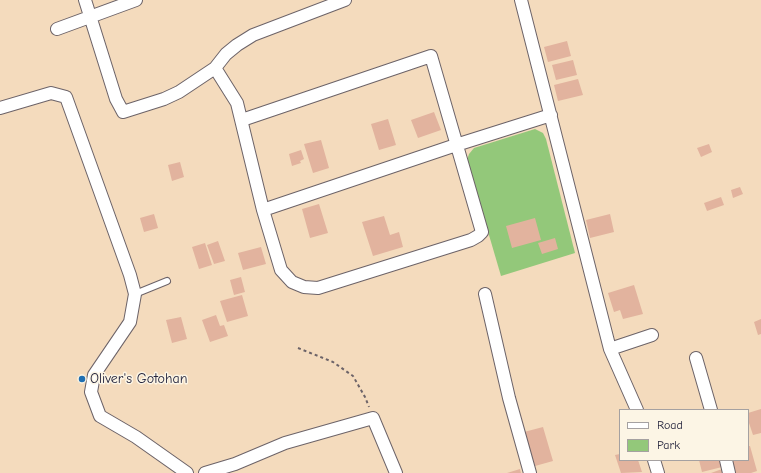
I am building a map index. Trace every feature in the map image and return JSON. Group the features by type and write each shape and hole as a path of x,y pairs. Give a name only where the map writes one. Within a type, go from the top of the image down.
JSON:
{"street":[{"path":"85,0 116,99 123,112 172,96 215,68 226,54 236,45 253,35 345,0"},
{"path":"57,29 136,0"},
{"path":"521,0 610,349 637,409"},
{"path":"215,68 237,103 263,210 281,270 292,282 304,287 318,288 471,240 482,232 431,56 242,120"},
{"path":"0,108 51,93 66,97 130,276 135,294 130,322 94,375 91,392 100,416 136,437 188,473"},
{"path":"263,210 456,145 551,115"},
{"path":"485,294 509,398 530,473"},
{"path":"610,349 652,335"},
{"path":"696,358 711,409"},
{"path":"206,473 235,464 285,443 373,418 396,473"},
{"path":"654,461 658,473"},
{"path":"726,461 729,473"}],"lane":[{"path":"135,294 167,282"}],"path":[{"path":"298,348 333,362 353,376 365,396 373,418"}],"green space":[{"path":"535,129 543,133 546,139 575,253 501,276 467,160 469,154 474,148"}],"building":[{"path":"567,41 571,56 548,62 544,47"},
{"path":"573,60 577,75 556,80 552,65"},
{"path":"578,79 583,95 558,101 554,85"},
{"path":"434,112 441,130 418,138 411,120"},
{"path":"388,119 396,145 379,150 371,124"},
{"path":"321,140 329,168 313,173 304,144"},
{"path":"709,144 712,152 701,157 697,148"},
{"path":"301,150 304,159 300,161 301,163 292,166 289,154"},
{"path":"180,162 184,177 172,181 168,165"},
{"path":"740,187 743,194 733,198 731,190"},
{"path":"721,197 724,205 707,211 704,203"},
{"path":"319,204 328,233 310,238 302,209"},
{"path":"154,214 158,228 144,232 140,218"},
{"path":"610,214 614,232 590,238 586,220"},
{"path":"384,216 390,235 399,232 403,247 373,256 362,222"},
{"path":"535,218 541,240 512,248 506,226"},
{"path":"555,238 558,249 542,254 538,243"},
{"path":"218,241 225,261 214,264 207,245"},
{"path":"205,243 212,265 199,269 192,247"},
{"path":"261,247 266,264 243,270 238,253"},
{"path":"241,277 245,292 234,295 230,280"},
{"path":"634,285 643,314 623,319 620,310 614,312 608,293"},
{"path":"242,295 248,316 227,322 220,301"},
{"path":"216,315 220,326 224,325 228,336 210,342 202,320"},
{"path":"181,317 187,339 172,343 166,320"},
{"path":"761,319 761,334 758,335 754,322"},
{"path":"761,409 761,433 753,435 749,423 749,413"},
{"path":"543,427 553,461 535,466 524,432"},
{"path":"750,446 757,471 751,473 735,473 731,461 749,461"},
{"path":"619,454 619,461 638,461 642,472 621,473 615,455"},
{"path":"699,461 720,461 722,467 702,472"},
{"path":"520,469 521,473 507,473"},
{"path":"722,469 723,473 711,473"}],"place":[{"name":"Oliver's Gotohan","path":"82,379"}]}
